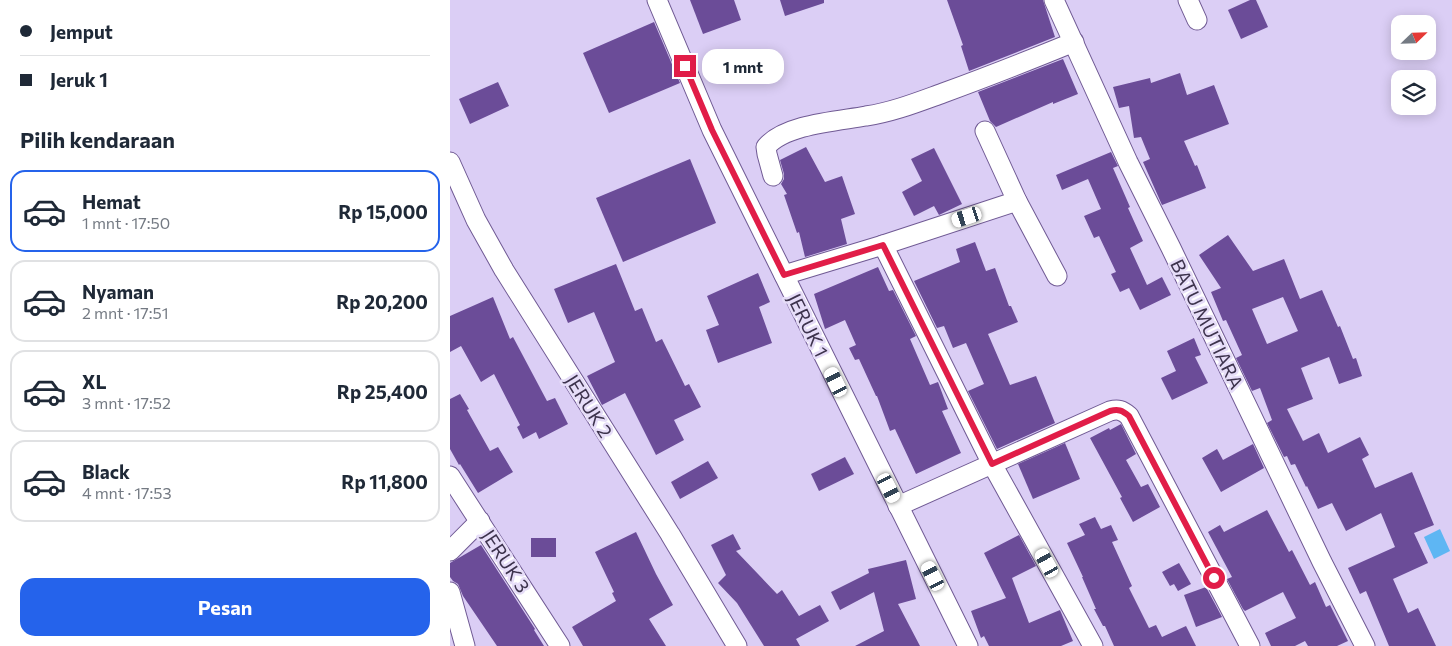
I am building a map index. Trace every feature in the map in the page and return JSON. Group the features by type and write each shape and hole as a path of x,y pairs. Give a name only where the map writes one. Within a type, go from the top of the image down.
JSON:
{"street":[{"name":"JERUK 1","path":"657,0 712,130 968,646"},
{"name":"BATU MUTIARA","path":"1054,0 1128,162 1364,646"},
{"path":"1188,0 1197,20"},
{"path":"773,176 766,147 771,141 782,135 813,124 868,116 902,108 985,78 1074,42"},
{"path":"985,132 1017,201 1057,276"},
{"name":"JERUK 2","path":"450,162 476,220 504,270 670,534 737,646"},
{"path":"784,275 1017,201"},
{"path":"883,245 992,464 1093,646"},
{"path":"898,506 1110,411 1116,409 1123,410 1129,416 1250,646"},
{"name":"JERUK 3","path":"450,476 560,646"},
{"path":"450,550 480,521"},
{"path":"450,592 465,646"}],"water":[{"path":"1440,529 1450,551 1434,559 1424,537"}],"building":[{"path":"690,0 734,0 741,20 703,34"},
{"path":"780,0 824,0 824,3 785,16"},
{"path":"947,0 1043,0 1055,37 969,71 961,46 963,45"},
{"path":"1250,0 1256,0 1268,27 1241,39 1228,10"},
{"path":"654,22 680,83 609,113 583,53"},
{"path":"1063,59 1078,94 1053,104 1053,102 996,127 990,121 978,92"},
{"path":"1180,73 1187,95 1214,85 1229,124 1184,141 1195,166 1197,165 1206,188 1162,205 1143,162 1150,159 1141,137 1134,138 1129,106 1119,108 1113,87 1150,78 1151,83"},
{"path":"498,82 509,106 470,124 459,99"},
{"path":"806,147 825,182 842,176 855,214 841,219 847,244 805,257 799,232 797,233 784,195 787,194 781,184 784,174 780,160"},
{"path":"934,148 962,204 939,215 934,206 914,216 902,192 922,181 911,159"},
{"path":"1111,152 1118,166 1113,168 1143,241 1130,248 1147,285 1162,277 1171,295 1140,310 1129,288 1120,292 1111,274 1116,272 1099,236 1094,238 1084,216 1101,209 1088,179 1062,190 1056,175"},
{"path":"690,159 716,223 623,262 596,198"},
{"path":"1228,235 1253,271 1284,259 1300,299 1322,290 1338,327 1340,326 1353,359 1356,358 1362,376 1339,384 1329,357 1301,368 1313,399 1287,409 1303,441 1319,433 1328,453 1360,437 1369,455 1362,459 1375,488 1412,472 1434,525 1414,533 1428,563 1393,579 1408,613 1418,608 1436,646 1389,646 1366,591 1360,594 1348,568 1395,547 1381,513 1346,531 1332,503 1318,509 1295,464 1291,465 1287,456 1284,457 1267,423 1272,420 1260,388 1252,391 1236,358 1242,355 1226,320 1223,321 1211,292 1221,288 1199,255","holes":["1283,297 1298,331 1267,344 1252,309"]},
{"path":"975,242 986,271 995,268 1009,306 1011,306 1018,322 988,334 1010,385 1036,376 1055,423 997,449 968,391 984,384 966,343 953,348 944,326 937,328 914,281 960,262 956,249"},
{"path":"616,264 635,311 642,308 656,342 662,339 685,386 689,384 701,407 674,420 684,440 656,455 625,393 602,405 587,376 615,362 594,312 568,323 554,289"},
{"path":"878,267 889,291 893,290 916,336 910,339 930,385 938,382 948,409 942,411 961,453 916,474 895,429 890,431 877,396 859,359 855,360 849,348 856,345 845,320 825,329 814,294"},
{"path":"758,273 770,302 759,307 772,343 718,363 706,330 719,325 707,296"},
{"path":"493,297 510,339 513,337 547,401 555,398 568,424 539,439 536,432 523,439 517,427 520,425 494,374 481,382 461,346 450,352 450,316"},
{"path":"1194,338 1201,355 1195,357 1208,383 1172,400 1161,378 1176,371 1167,351"},
{"path":"460,394 490,451 498,447 513,472 478,493 450,449 450,399"},
{"path":"1121,424 1136,454 1126,460 1141,487 1148,484 1160,507 1133,522 1120,498 1122,497 1090,438"},
{"path":"1065,443 1080,479 1033,499 1018,464"},
{"path":"1253,444 1264,468 1221,492 1202,458 1217,449 1223,460"},
{"path":"845,457 854,474 819,491 811,474"},
{"path":"708,461 718,478 680,499 671,482"},
{"path":"1267,510 1289,552 1292,550 1310,585 1315,582 1326,607 1330,605 1348,641 1337,646 1308,646 1305,641 1295,646 1271,646 1265,633 1296,618 1283,592 1245,611 1243,609 1227,579 1232,577 1208,532 1220,525 1224,532"},
{"path":"1095,517 1101,529 1111,525 1118,540 1112,542 1132,586 1129,588 1149,628 1156,625 1162,637 1186,626 1196,646 1114,646 1105,626 1103,626 1094,609 1096,609 1067,543 1085,535 1079,524"},
{"path":"636,532 673,605 649,619 666,646 583,646 572,627 616,601 612,593 614,592 595,552"},
{"path":"733,534 741,549 736,551 777,594 782,590 799,616 820,605 829,621 796,639 800,646 764,646 737,603 718,583 726,575 711,545"},
{"path":"1019,535 1036,566 1012,578 1029,623 1060,610 1073,641 1061,646 989,646 984,636 981,638 971,611 1006,598 984,553"},
{"path":"531,538 556,538 556,557 531,557"},
{"path":"481,545 544,646 497,646 463,596 458,584 450,577 450,563"},
{"path":"906,560 916,599 898,604 920,646 855,646 884,631 874,592 840,610 831,592 869,573 868,569"},
{"path":"1179,563 1191,584 1178,591 1174,584 1170,586 1162,572"},
{"path":"1206,587 1222,617 1196,627 1184,595"}],"route":[{"path":"685,66 712,130 784,275 883,245 992,464 1110,411 1116,409 1123,410 1129,416 1214,578"}]}
